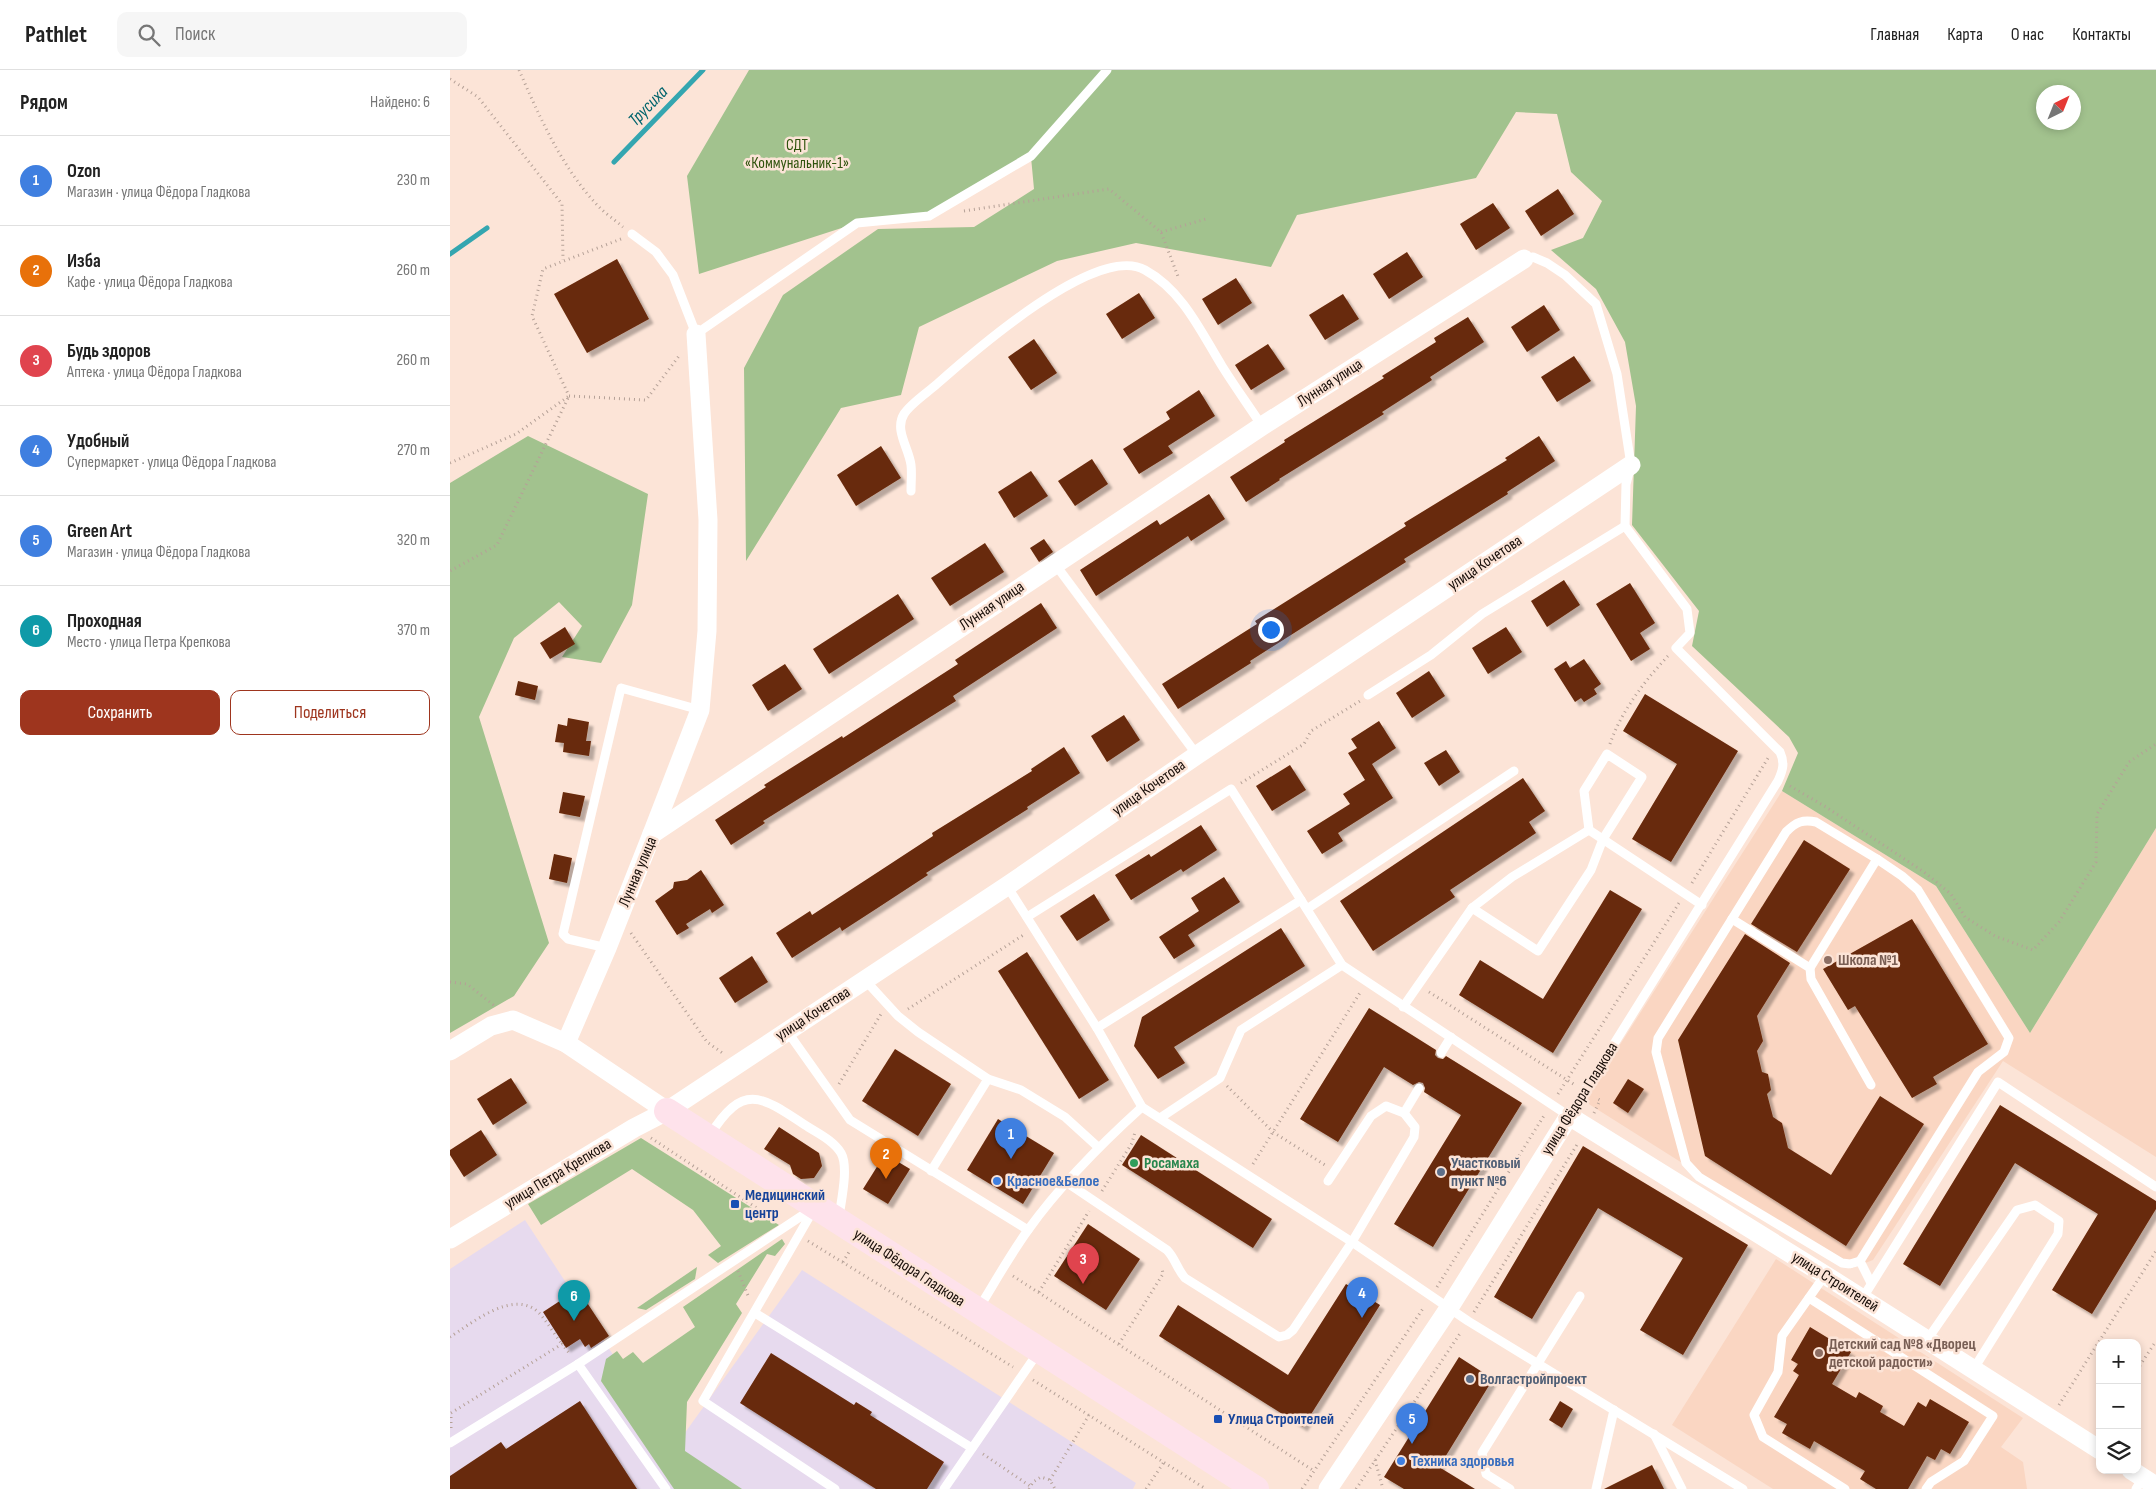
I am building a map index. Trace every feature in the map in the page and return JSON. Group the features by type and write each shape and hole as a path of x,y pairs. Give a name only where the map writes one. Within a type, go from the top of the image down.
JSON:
{"street":[{"name":"Лунная улица","path":"566,1043 607,948 652,834 1262,426 1524,259"},
{"path":"652,834 700,710 707,631 708,520 696,334"},
{"name":"улица Кочетова","path":"667,1111 1007,886 1197,755 1631,465"},
{"path":"450,1051 491,1026 513,1020"},
{"name":"улица Фёдора Гладкова","path":"513,1020 566,1043 667,1111 977,1312 1256,1489"},
{"name":"улица Петра Крепкова","path":"450,1238 634,1128 667,1111"},
{"name":"улица Строителей","path":"1569,1116 1825,1275 1866,1291 1927,1340 2096,1448"},
{"name":"улица Фёдора Гладкова","path":"1330,1486 1449,1308 1569,1116"}],"lane":[{"path":"632,234 656,252 673,275 696,334 857,224 929,216 1031,156 1107,70"},
{"path":"1524,259 1533,257 1547,262 1566,275 1596,304 1617,374 1631,465 1626,484 1625,526 1688,609 1690,633 1676,648 1777,749"},
{"path":"910,491 911,464 900,427 904,414 954,369 1026,311 1099,271 1124,265 1144,269 1165,285 1193,316 1222,367 1262,426"},
{"path":"1368,695 1430,655 1482,614 1625,526"},
{"path":"1054,564 1197,755"},
{"path":"607,948 568,939 563,934 621,688 700,710"},
{"name":"улица Фёдора Гладкова","path":"1569,1116 1778,781 1783,769 1783,759 1777,749"},
{"path":"1472,908 1538,951 1591,870 1603,839 1642,777 1607,754 1584,791 1589,830 1603,839 1684,894 1702,905"},
{"path":"1307,909 1514,771"},
{"path":"1027,917 1231,789 1342,965 1569,1116"},
{"path":"1807,820 1827,827 1877,859 1902,876 1918,890 2009,1038 2004,1052 1978,1072 1860,1261 1850,1264 1842,1263 1699,1177 1686,1163 1656,1052 1658,1038 1786,832 1799,822 1807,820"},
{"path":"1404,1007 1472,908 1512,877 1589,830"},
{"path":"1871,1086 1811,979 1810,968 1877,859"},
{"path":"1007,886 1097,1028 1142,1107 1352,1242 1449,1308 1743,1489"},
{"path":"1097,1028 1301,900"},
{"path":"1732,919 1810,968"},
{"path":"1160,1118 1220,1078 1241,1030 1342,965"},
{"path":"865,980 898,1016 988,1079 1021,1090 1065,1117 1098,1148"},
{"path":"787,1031 850,1120 1028,1230"},
{"path":"1441,1053 1451,1037"},
{"path":"931,1171 988,1079"},
{"path":"1866,1291 1998,1082 2156,1187"},
{"path":"1404,1113 1419,1088"},
{"path":"709,1137 731,1106 745,1100 759,1099 774,1104 814,1130 830,1141 842,1154 844,1168 838,1222"},
{"path":"1066,1182 1167,1250 1185,1278 1279,1337 1293,1330 1352,1242 1414,1137 1415,1127 1404,1113 1386,1106 1371,1116 1328,1181"},
{"path":"977,1312 1028,1230 1066,1182 1098,1148 1142,1107"},
{"path":"1927,1340 2017,1210 2035,1206 2059,1221 2058,1234 1973,1370"},
{"path":"450,1443 578,1364 815,1207"},
{"path":"815,1207 703,1401 835,1489"},
{"path":"1860,1261 1866,1291"},
{"path":"1825,1275 1782,1336 1778,1372 1754,1415 1763,1437 1845,1489"},
{"path":"1510,1489 1486,1474 1482,1453 1580,1296"},
{"path":"1809,1298 1992,1416 1964,1461 1931,1482 1926,1489"},
{"path":"755,1313 972,1448"},
{"path":"944,1489 1039,1350"},
{"path":"578,1364 664,1488"},
{"path":"1596,1489 1614,1410"},
{"path":"1654,1434 1682,1489"}],"path":[{"path":"519,70 542,124 569,167 599,207 632,234"},
{"path":"450,79 478,97 562,204 563,260"},
{"path":"929,216 1109,189 1161,232 1193,316"},
{"path":"1161,232 1206,219"},
{"path":"569,396 532,316 543,269 632,234"},
{"path":"450,463 516,434 569,396 646,400 696,334"},
{"path":"450,571 497,545 569,396"},
{"path":"1607,754 1614,732 1649,676 1676,648"},
{"path":"1231,789 1304,744 1311,731 1368,695"},
{"path":"1778,781 1782,781 1826,807 1924,872 1951,894 1965,917 1995,936 2033,950 2059,922 2096,862 2097,814 2129,762 2156,744"},
{"path":"1555,1098 1777,749"},
{"path":"620,916 707,1042 738,1064"},
{"path":"898,1016 1034,928"},
{"path":"450,982 467,984 513,1020"},
{"path":"1247,1174 1367,982"},
{"path":"1419,985 1578,1086"},
{"path":"833,1096 886,1005"},
{"path":"1220,1078 1273,1132 1335,1171"},
{"path":"1591,1095 1600,1100 1591,1121"},
{"path":"634,1128 786,1227"},
{"path":"799,1235 1206,1489"},
{"path":"1119,1344 1163,1274 1162,1262 1167,1250"},
{"path":"843,1262 850,1251"},
{"path":"2050,1419 2156,1251"},
{"path":"734,1261 755,1313"},
{"path":"1003,1269 1119,1344 1330,1486"},
{"path":"450,1337 498,1308 520,1303 537,1312 578,1364"},
{"path":"2141,1364 2156,1341"},
{"path":"450,1443 451,1412 562,1344"},
{"path":"1050,1480 1089,1415"},
{"path":"972,1448 1030,1487 1036,1479 1046,1478 1050,1480 1056,1489"},
{"path":"1375,1460 1383,1489"},
{"path":"1146,1489 1164,1462"}],"shaded area":[{"name":"Школа №1","path":"1782,791 1936,886 2030,1033 2156,828 2156,1157 2003,1061 1873,1260 1850,1269 1584,1101"},
{"path":"525,1220 674,1448 802,1270 1136,1483 1133,1489 450,1489 450,1269"},
{"name":"Детский сад №8 «Дворец детской радости»","path":"1776,1259 2023,1418 2001,1447 2023,1462 2027,1489 1773,1489 1672,1425"}],"green space":[{"name":"СДТ «Коммунальник-1»","path":"749,70 2156,70 2156,828 2030,1033 1936,886 1782,791 1798,753 1789,737 1692,646 1699,611 1632,525 1636,406 1625,342 1596,289 1551,250 1583,238 1602,201 1571,172 1557,114 1516,112 1476,178 1297,215 1271,267 1136,243 1057,261 919,327 901,395 841,408 746,561 744,368 783,295 878,229 974,227 1034,189 1031,157 929,216 857,223 699,274 687,176"},
{"path":"528,436 648,494 632,605 601,663 562,657 582,626 559,602 514,638 479,717 549,943 514,996 450,1033 450,483"},
{"path":"641,1138 779,1225 718,1263 708,1255 721,1246 693,1210 632,1169 541,1225 528,1204"},
{"path":"782,1239 785,1244 775,1256 767,1254 736,1304 742,1313 687,1402 685,1451 742,1489 674,1489 601,1381 606,1359 617,1351 623,1359 633,1352 643,1363 695,1327 683,1307"},
{"path":"697,1267 695,1279 646,1310 637,1308"}],"building":[{"path":"1558,189 1574,214 1541,236 1525,211"},
{"path":"1493,203 1510,228 1476,250 1460,224"},
{"path":"1407,252 1423,277 1389,299 1373,274"},
{"path":"617,259 649,319 587,353 554,294"},
{"path":"1236,278 1252,303 1218,325 1202,299"},
{"path":"1139,293 1155,318 1122,339 1106,314"},
{"path":"1343,294 1359,319 1325,340 1309,315"},
{"path":"1544,305 1560,330 1527,352 1511,327"},
{"path":"1468,317 1484,342 1430,377 1432,380 1382,412 1384,414 1279,479 1246,502 1230,477 1285,442 1284,440 1384,378 1382,376 1436,342 1434,338"},
{"path":"1034,339 1057,373 1031,390 1008,357"},
{"path":"1268,344 1285,369 1251,390 1235,365"},
{"path":"1574,356 1591,381 1557,402 1541,377"},
{"path":"1199,390 1215,416 1168,446 1173,453 1139,474 1123,449 1170,419 1166,412"},
{"path":"1539,436 1555,461 1507,492 1508,494 1404,559 1406,562 1178,709 1162,684 1257,624 1255,621 1406,526 1404,523 1507,460 1505,458"},
{"path":"881,446 901,478 856,506 837,475"},
{"path":"1092,459 1108,484 1075,506 1058,481"},
{"path":"1031,471 1048,496 1014,518 998,492"},
{"path":"1209,494 1225,519 1191,541 1188,536 1096,596 1080,570 1157,520 1160,525"},
{"path":"1044,539 1053,552 1039,562 1030,548"},
{"path":"985,543 1004,572 950,606 931,578"},
{"path":"1564,580 1580,605 1547,627 1531,601"},
{"path":"1630,583 1655,623 1640,633 1650,649 1631,661 1596,604"},
{"path":"898,594 914,619 829,674 813,649"},
{"path":"1041,603 1057,628 953,696 956,701 763,821 765,823 731,845 715,820 766,787 764,785 842,736 843,738 958,664 955,660"},
{"path":"565,627 575,644 550,659 540,643"},
{"path":"1506,627 1522,652 1488,674 1472,648"},
{"path":"1584,659 1601,684 1594,689 1597,694 1584,702 1581,698 1575,702 1554,669 1566,661 1570,668"},
{"path":"785,664 802,689 768,711 752,685"},
{"path":"1429,671 1445,696 1412,718 1396,693"},
{"path":"518,681 538,686 535,700 515,695"},
{"path":"1645,694 1738,751 1671,862 1632,839 1677,764 1623,731"},
{"path":"1124,715 1140,740 1107,762 1091,736"},
{"path":"568,718 589,722 586,741 591,741 589,756 563,752 564,743 555,742 558,724 567,726"},
{"path":"1379,721 1396,748 1372,764 1393,798 1338,833 1343,841 1322,854 1307,831 1350,804 1343,794 1365,780 1348,753 1357,748 1351,739"},
{"path":"1064,747 1080,773 1027,807 1028,809 926,873 928,875 842,931 840,927 792,958 776,933 810,911 812,915 933,836 932,833 1032,771 1031,769"},
{"path":"1446,750 1460,772 1439,786 1424,763"},
{"path":"1290,765 1306,790 1272,811 1256,786"},
{"path":"1523,778 1545,811 1529,822 1536,833 1450,890 1455,897 1373,951 1340,901"},
{"path":"563,792 585,796 580,817 559,813"},
{"path":"1201,825 1217,850 1183,872 1181,869 1131,900 1115,875 1149,854 1151,857"},
{"path":"1804,840 1850,869 1797,952 1751,924"},
{"path":"554,854 572,858 567,883 549,879"},
{"path":"701,870 724,905 712,913 710,909 686,924 689,928 677,935 655,901 673,888 674,882 687,880"},
{"path":"1224,877 1240,902 1188,935 1195,946 1174,959 1159,937 1199,911 1191,898"},
{"path":"1610,890 1642,909 1553,1053 1459,995 1480,960 1543,999"},
{"path":"1094,894 1110,920 1077,941 1060,916"},
{"path":"1912,919 1988,1044 1933,1077 1937,1084 1912,1098 1855,1006 1848,1010 1823,969"},
{"path":"1281,928 1305,966 1174,1047 1185,1063 1158,1079 1134,1046 1142,1017"},
{"path":"1745,934 1790,963 1757,1016 1763,1041 1757,1051 1762,1072 1768,1074 1771,1090 1767,1094 1773,1117 1782,1123 1788,1148 1831,1175 1880,1096 1924,1124 1846,1246 1705,1156 1678,1040"},
{"path":"1027,952 1109,1080 1079,1099 998,971"},
{"path":"752,956 768,982 735,1003 719,978"},
{"path":"1369,1008 1436,1050 1435,1055 1438,1058 1443,1059 1446,1056 1522,1103 1433,1247 1394,1224 1461,1115 1424,1092 1423,1083 1419,1082 1413,1085 1384,1067 1338,1142 1300,1119"},
{"path":"895,1049 951,1084 918,1136 862,1101"},
{"path":"511,1078 527,1103 493,1125 477,1099"},
{"path":"1628,1079 1644,1089 1628,1113 1613,1103"},
{"path":"2000,1105 2156,1201 2156,1209 2092,1314 2052,1290 2098,1214 2015,1163 1940,1286 1903,1264"},
{"path":"998,1119 1054,1153 1023,1204 967,1170"},
{"path":"779,1127 819,1153 822,1166 814,1178 801,1179 793,1174 790,1165 764,1149"},
{"path":"481,1130 497,1155 464,1177 450,1155 450,1150"},
{"path":"1141,1135 1272,1219 1253,1248 1122,1165"},
{"path":"1583,1146 1748,1245 1683,1355 1640,1330 1683,1258 1598,1208 1532,1319 1494,1297"},
{"path":"885,1154 910,1169 888,1204 863,1189"},
{"path":"1088,1224 1140,1259 1106,1310 1054,1276"},
{"path":"1346,1284 1380,1305 1303,1427 1159,1336 1178,1305 1288,1375"},
{"path":"578,1289 609,1336 591,1348 589,1344 585,1347 580,1339 566,1348 543,1312"},
{"path":"1810,1327 1851,1352 1832,1384 1856,1398 1859,1392 1883,1406 1880,1412 1904,1426 1918,1402 1926,1407 1930,1399 1969,1422 1950,1454 1941,1449 1935,1460 1927,1456 1908,1489 1876,1489 1860,1479 1865,1471 1814,1441 1810,1449 1782,1433 1787,1424 1774,1417 1799,1375 1793,1371 1798,1364 1791,1360"},
{"path":"771,1353 854,1405 856,1402 872,1412 870,1415 944,1462 927,1489 876,1489 740,1403"},
{"path":"1459,1357 1493,1379 1439,1467 1475,1489 1404,1489 1384,1477"},
{"path":"580,1401 637,1489 450,1489 450,1476 501,1442 506,1449"},
{"path":"1560,1401 1573,1409 1562,1428 1549,1420"},
{"path":"1652,1465 1664,1489 1604,1489"}],"waterway":[{"name":"Трусиха","path":"614,162 703,70"},
{"name":"Трусиха","path":"450,254 487,228"}],"place":[{"name":"Школа №1","path":"1828,960"},
{"name":"Ozon","path":"1011,1159"},
{"name":"Росамаха","path":"1134,1163"},
{"name":"Участковый пункт №6","path":"1441,1172"},
{"name":"Изба","path":"886,1179"},
{"name":"Красное&Белое","path":"997,1181"},
{"name":"Медицинский центр","path":"735,1204"},
{"name":"Будь здоров","path":"1083,1284"},
{"name":"Удобный","path":"1362,1318"},
{"name":"Проходная","path":"574,1321"},
{"name":"Детский сад №8 «Дворец детской радости»","path":"1819,1353"},
{"name":"Волгастройпроект","path":"1470,1379"},
{"name":"Улица Строителей","path":"1218,1419"},
{"name":"Green Art","path":"1412,1444"},
{"name":"Техника здоровья","path":"1401,1461"}]}
